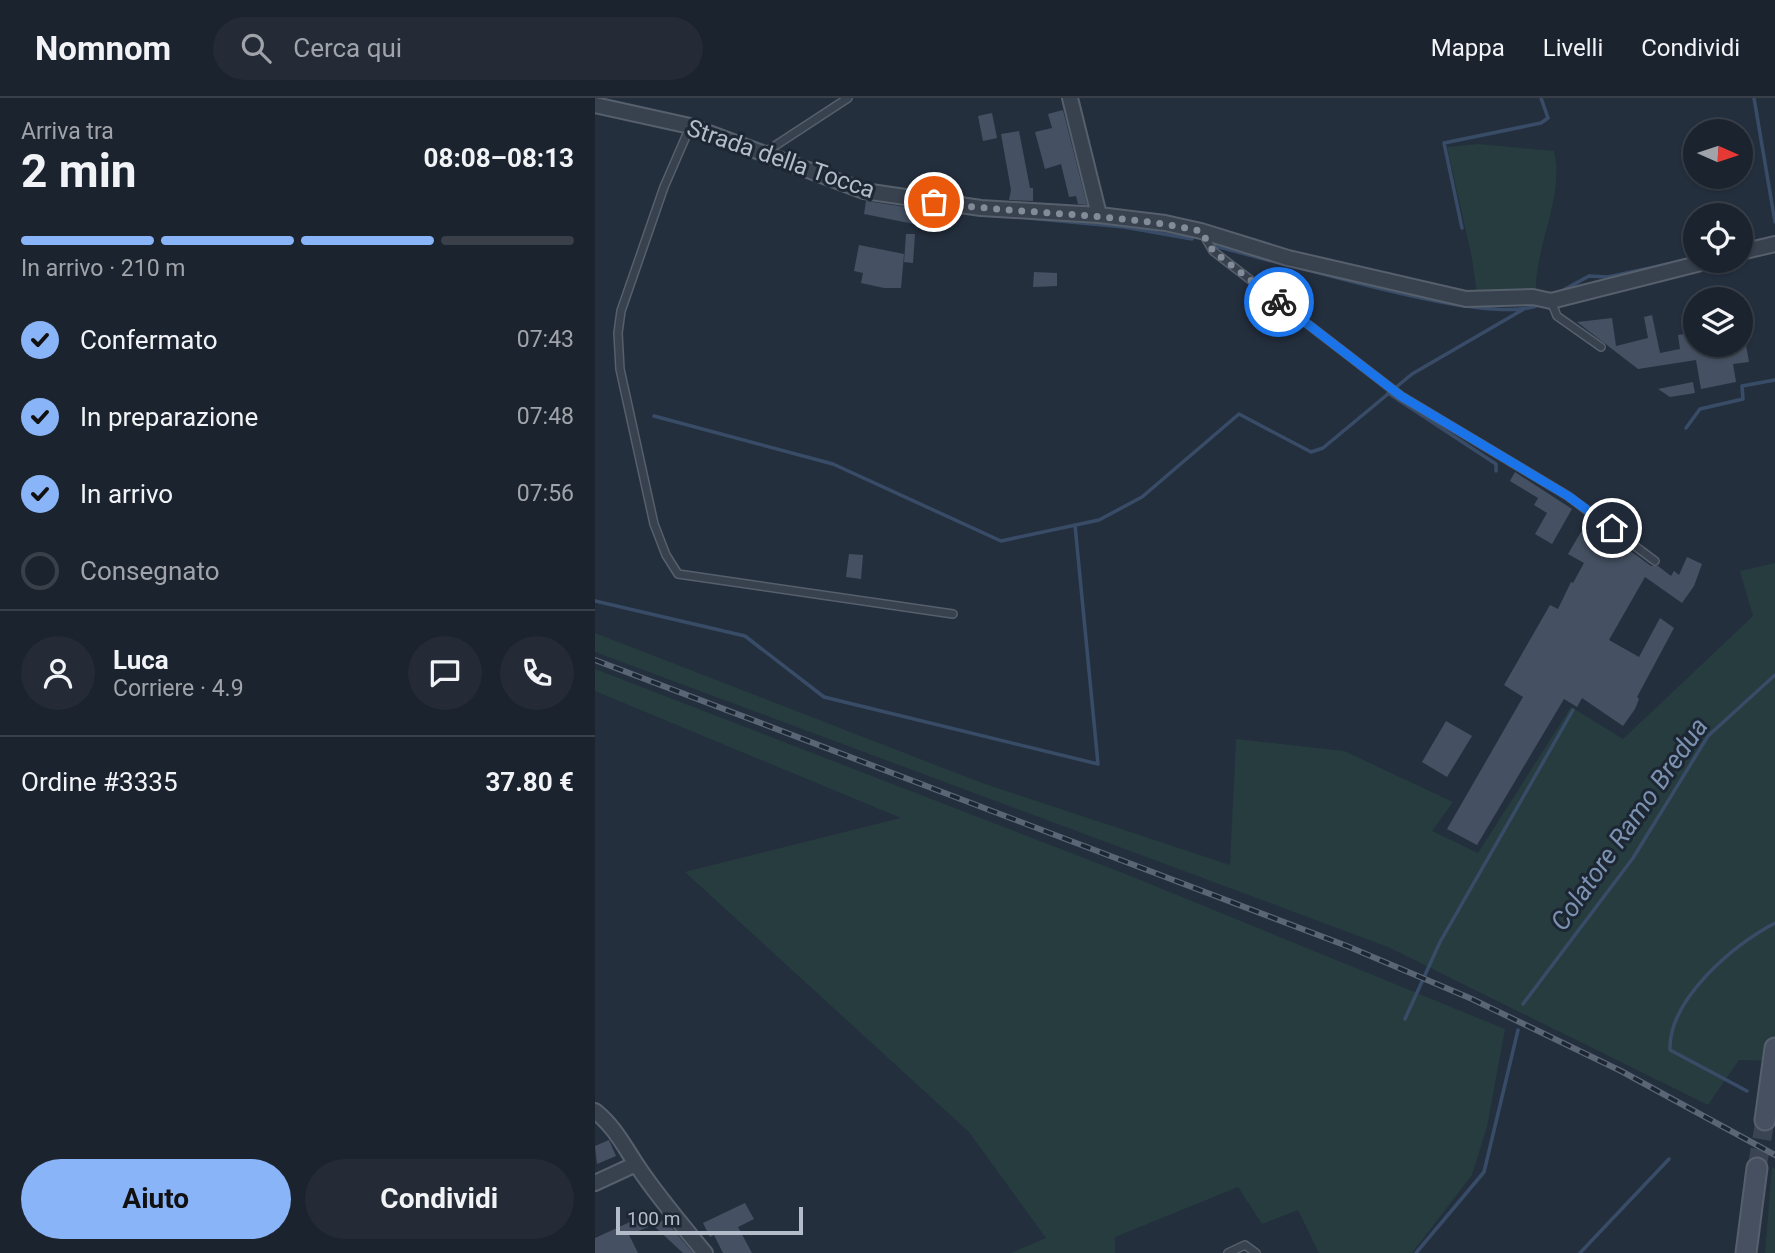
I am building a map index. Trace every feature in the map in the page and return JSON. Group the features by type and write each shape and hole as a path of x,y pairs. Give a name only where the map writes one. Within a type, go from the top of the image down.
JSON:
{"main road":[{"path":"1765,1121 1775,1048"},
{"path":"1746,1253 1757,1168"}],"street":[{"path":"1070,98 1099,215"},
{"name":"Strada della Tocca","path":"595,105 690,126 864,191 981,208 1099,215 1165,223 1201,231 1288,258 1466,299 1533,297 1547,300 1683,267"},
{"path":"1753,250 1775,244"},
{"path":"595,1111 607,1120 627,1146 636,1164 705,1253"},
{"path":"595,1183 636,1164"}],"lane":[{"path":"763,153 848,98"},
{"path":"690,126 664,187 621,311 618,333 623,382 654,524 666,555 678,574 953,614"},
{"path":"1201,231 1213,251 1388,386 1568,496 1655,561"},
{"path":"1547,300 1557,316 1601,347"},
{"path":"1228,1253 1245,1245 1256,1253"}],"green space":[{"path":"1479,144 1554,151 1556,186 1540,256 1536,291 1477,294 1472,258 1447,147"},
{"path":"1775,563 1775,1061 1739,1060 1708,1105 1388,947 595,652 595,633 982,783 1230,865 1236,739 1344,751 1453,802 1432,831 1478,853 1571,707 1623,739 1753,616 1740,571"},
{"path":"595,669 1128,875 1505,1029 1487,1127 1472,1175 1412,1253 1319,1253 1298,1210 1262,1224 1238,1187 1115,1237 1115,1253 1011,1253 1046,1238 969,1132 685,872 901,818 595,691"},
{"path":"1772,1167 1775,1169 1775,1253 1765,1253"}],"building":[{"path":"1063,110 1087,205 1078,204 1076,196 1069,197 1061,164 1045,169 1035,132 1052,128 1048,114"},
{"path":"992,113 997,138 983,141 978,116"},
{"path":"1019,131 1030,188 1033,188 1033,201 1009,200 1011,190 1001,134"},
{"path":"866,201 913,208 917,211 914,224 864,214"},
{"path":"906,234 915,234 913,263 904,262"},
{"path":"859,245 904,254 901,288 884,288 861,283 863,273 854,271"},
{"path":"1034,272 1057,273 1057,286 1033,287"},
{"path":"1652,315 1660,353 1680,349 1678,335 1683,334 1683,357 1748,357 1749,362 1733,364 1736,382 1701,389 1696,360 1638,369 1577,322 1612,318 1616,346 1648,338 1644,317"},
{"path":"1693,382 1695,393 1670,397 1658,389"},
{"path":"1515,472 1572,509 1552,544 1535,534 1547,513 1534,505 1538,498 1510,481"},
{"path":"1588,520 1651,566 1658,566 1671,576 1674,571 1679,575 1687,557 1702,564 1694,586 1682,603 1645,577 1609,640 1639,657 1660,618 1674,628 1637,697 1639,699 1635,709 1623,726 1582,698 1577,707 1564,699 1477,845 1447,829 1523,697 1504,685 1550,605 1558,609 1584,563 1568,554"},
{"path":"849,554 863,555 861,579 846,577"},
{"path":"1446,721 1472,736 1447,777 1422,762"},
{"path":"609,1140 616,1156 597,1164 595,1146"},
{"path":"745,1203 754,1219 738,1227 752,1253 723,1253 714,1235 710,1237 703,1223"},
{"path":"643,1216 648,1227 629,1235 638,1253 595,1253 595,1238"},
{"path":"664,1219 693,1253 683,1253 655,1227"}],"waterway":[{"path":"1462,228 1444,143 1541,123 1548,118 1541,98"},
{"path":"1754,98 1775,222"},
{"path":"694,135 712,142"},
{"path":"772,164 837,188"},
{"path":"1028,218 1124,227 1192,239"},
{"path":"1215,246 1283,264"},
{"path":"1558,293 1589,276 1608,277 1683,261"},
{"path":"1293,266 1459,305 1523,309 1542,303"},
{"path":"654,416 833,464 1001,541 1099,520 1142,497 1239,414 1311,452 1323,448 1412,374 1524,309"},
{"path":"1686,428 1700,409 1743,399 1742,386 1775,380"},
{"path":"1388,393 1496,464 1496,471"},
{"path":"595,601 745,636 824,697 1098,764 1075,525"},
{"name":"Colatore Ramo Bredua","path":"1523,1004 1633,858 1708,736 1775,675"},
{"path":"1405,1019 1440,942 1573,710"},
{"path":"1747,1091 1670,1050 1672,1031 1680,1012 1706,976 1741,945 1775,923"},
{"name":"Colatore Ramo Bredua","path":"1416,1253 1484,1172 1518,1030"},
{"path":"1580,1253 1669,1159"}],"tunnel":[{"path":"1757,1168 1765,1120"}],"railway":[{"path":"595,660 1347,946 1472,999 1621,1071 1775,1155"}],"way so far":[{"path":"934,202 981,208 1099,215 1165,223 1201,231 1213,251 1279,302"}],"route":[{"path":"1279,302 1401,396 1568,496 1612,528"}]}
